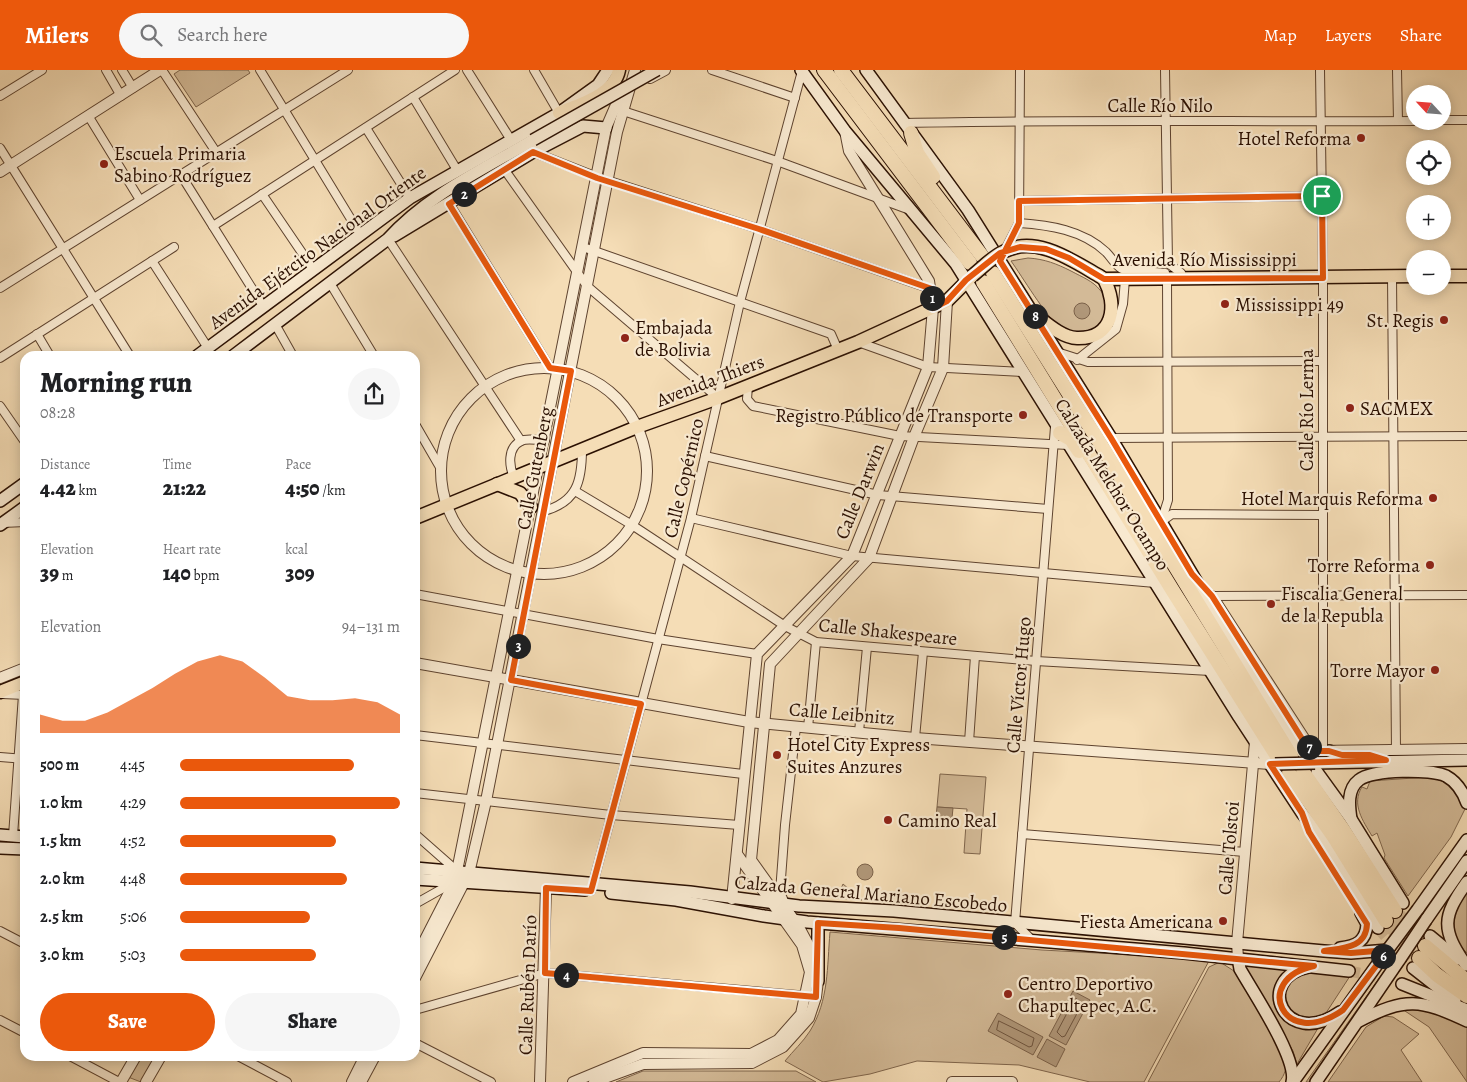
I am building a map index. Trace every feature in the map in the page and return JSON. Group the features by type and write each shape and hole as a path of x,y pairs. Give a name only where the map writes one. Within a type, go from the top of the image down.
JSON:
{"highway":[{"path":"805,70 831,73 946,207 1109,458 1284,759"},
{"path":"831,73 984,268 1104,480 1284,759"},
{"path":"908,128 917,152 940,189 946,207"},
{"path":"1056,434 1071,439 1093,472 1104,480"},
{"path":"1109,458 1118,465 1131,486 1144,494"},
{"path":"1306,772 1306,798 1391,916"},
{"path":"1306,772 1391,916"},
{"path":"1422,952 1467,981"},
{"path":"1422,952 1437,975 1466,1005"}],"main road":[{"path":"388,239 399,227 431,202 533,146 657,70"},
{"name":"Calzada Melchor Ocampo","path":"805,70 846,131 956,264 984,268 1033,313 1111,438 1192,574 1284,759 1302,813 1391,916"},
{"name":"Calzada Melchor Ocampo","path":"866,70 873,75 908,128 968,210 984,268 1022,372 1056,434 1068,445 1256,742 1284,759"},
{"path":"559,113 604,92 611,73"},
{"name":"Avenida Ejército Nacional Oriente","path":"204,351 410,198 559,113"},
{"path":"388,239 404,232 504,170 533,146 583,126 606,128"},
{"name":"Avenida Ejército Nacional Oriente","path":"240,351 388,239"},
{"name":"Avenida Río Mississippi","path":"984,268 1020,247 1046,249 1069,258 1103,278 1167,280 1185,276 1323,278 1406,276"},
{"name":"Avenida Thiers","path":"420,516 637,426 718,398 858,342 947,301 984,268"},
{"path":"1451,276 1467,276"},
{"path":"1033,313 1066,335 1077,338 1097,333 1104,328 1112,315 1114,302 1103,278"},
{"path":"497,484 520,493 538,509"},
{"path":"2,498 20,486"},
{"path":"2,524 20,511"},
{"path":"0,693 20,684"},
{"path":"1326,751 1342,755 1370,755 1386,760"},
{"path":"1284,759 1306,772 1351,819"},
{"path":"1306,772 1386,760 1467,760"},
{"path":"1391,916 1351,819 1349,806 1353,786 1358,780 1374,773 1438,773 1454,782 1467,803"},
{"path":"1302,813 1309,832 1367,924 1365,936 1359,943 1324,951"},
{"path":"1460,850 1467,834"},
{"path":"0,835 19,836"},
{"path":"1292,1082 1467,840"},
{"path":"0,848 20,849"},
{"path":"1316,1082 1467,861"},
{"name":"Calzada General Mariano Escobedo","path":"420,869 462,877 546,888 591,887 788,920 1184,953 1349,971"},
{"name":"Calzada General Mariano Escobedo","path":"420,878 462,877 591,887 690,892 780,904 894,911 1351,953 1389,949"},
{"path":"1467,882 1450,908 1447,919 1450,940 1467,966"},
{"path":"818,923 818,981"},
{"path":"1184,953 1187,950 1212,948 1218,941"},
{"path":"1422,952 1467,966"},
{"path":"1238,958 1240,969 1289,1055 1293,1074 1292,1082"},
{"path":"1314,966 1301,969 1284,982 1279,993 1284,1012 1292,1020 1302,1024 1334,1016 1343,1010"},
{"path":"1402,984 1466,1005"},
{"path":"1358,1022 1386,1007 1411,1003 1441,1008 1467,1020"}],"street":[{"path":"0,96 42,70"},
{"path":"106,70 121,96"},
{"path":"122,70 133,88"},
{"path":"0,172 161,70 216,152"},
{"path":"260,70 360,234"},
{"path":"0,288 348,70"},
{"path":"213,226 455,70"},
{"path":"467,70 511,140"},
{"path":"534,70 559,113"},
{"name":"Calle Gutenberg","path":"462,877 473,800 519,571 554,461 616,132 635,70"},
{"name":"Calle Gutenberg","path":"462,877 486,801 532,574 540,467 555,368 578,275 606,128 635,70"},
{"path":"630,89 665,70"},
{"path":"712,70 794,98"},
{"name":"Calle Copérnico","path":"591,887 691,518 740,302 759,229 794,98 805,70"},
{"path":"984,268 1019,223 1020,70"},
{"path":"1165,70 1168,263 1185,276"},
{"name":"Calle Río Lerma","path":"1320,70 1323,278 1322,596 1326,751"},
{"path":"1397,70 1398,121"},
{"path":"606,128 611,73"},
{"path":"413,98 458,170"},
{"path":"623,111 777,161 911,210"},
{"path":"89,117 140,200"},
{"name":"Calle Río Nilo","path":"908,128 1020,120 1166,122 1406,121"},
{"path":"1451,120 1467,120"},
{"path":"366,128 410,198"},
{"name":"Calle Darwin","path":"757,654 852,556 928,367 933,308 932,289 849,151 846,131"},
{"path":"533,146 597,178 759,229 932,289"},
{"path":"0,148 127,351"},
{"path":"504,170 587,286 718,398"},
{"path":"181,175 263,306"},
{"path":"262,194 313,269"},
{"path":"1019,201 1322,196"},
{"path":"449,204 555,368"},
{"path":"1019,223 1047,225 1077,234 1105,251 1122,270 1185,276"},
{"path":"388,239 521,441"},
{"path":"0,358 174,247"},
{"path":"583,247 831,334 838,350"},
{"path":"152,261 208,348"},
{"path":"1392,276 1395,436 1394,596 1396,750"},
{"path":"1077,360 1116,329 1123,304 1125,279"},
{"path":"1161,522 1168,500 1167,280"},
{"path":"330,283 371,351"},
{"name":"Calle Darwin","path":"780,904 752,860 770,664 869,558 914,437 943,368 947,301"},
{"path":"275,324 290,351"},
{"path":"37,334 47,351"},
{"path":"858,342 928,367 1022,372"},
{"path":"1057,352 1088,362 1168,360 1322,361"},
{"path":"555,368 571,371 592,379 610,391 626,408 637,426 646,451 647,476 643,502 632,525 617,544 592,562 578,569 555,574 532,574 519,571 488,558 474,547 458,528 447,505 441,469 445,445 454,422 468,403 486,386 506,376 527,369 555,368"},
{"path":"748,386 747,398 753,406 900,436 1056,434"},
{"path":"0,406 20,435"},
{"path":"420,433 441,469"},
{"name":"Calle Víctor Hugo","path":"1015,923 1048,509 1056,434"},
{"path":"1111,438 1467,436"},
{"path":"521,441 545,441"},
{"path":"514,477 510,463 511,455 521,441"},
{"path":"538,509 556,507 567,500 575,490 582,467 582,449"},
{"path":"705,456 878,495 1048,509"},
{"name":"Calle Shakespeare","path":"575,490 632,525 785,626 816,642 1036,661 1210,670"},
{"path":"1161,522 1172,514 1323,515"},
{"path":"691,518 852,556 1154,583"},
{"path":"2,524 20,522"},
{"path":"1192,574 1212,596 1306,745 1316,751 1467,749"},
{"path":"420,595 658,639 757,654 743,774 732,899"},
{"path":"1212,596 1467,595"},
{"path":"808,728 816,642"},
{"path":"859,732 867,647"},
{"path":"915,738 923,652"},
{"path":"969,742 975,656"},
{"name":"Calle Leibnitz","path":"420,664 764,724 915,738 1253,764 1284,759"},
{"path":"0,678 20,670"},
{"path":"0,693 20,695"},
{"path":"780,904 782,899 780,892 785,826 796,727"},
{"path":"420,736 743,774"},
{"name":"Calle Tolstoi","path":"1238,958 1237,943 1256,742"},
{"path":"0,757 20,759"},
{"path":"420,794 611,815 739,825"},
{"path":"19,836 20,810"},
{"path":"1022,834 1245,852"},
{"path":"420,839 462,877"},
{"path":"737,854 780,904 802,945 810,972 811,996"},
{"path":"420,901 462,877"},
{"path":"420,950 462,877"},
{"path":"420,967 462,877"},
{"name":"Calle Rubén Darío","path":"540,1082 545,973 546,888"},
{"path":"594,1082 643,1064 668,1059 751,1058 778,1040 800,1014 818,981 814,955 788,920"},
{"path":"1015,923 1032,940"},
{"path":"0,931 20,941"},
{"path":"420,1009 545,973 811,996"},
{"path":"0,1020 20,1030"},
{"path":"420,1046 491,1082"},
{"path":"573,1082 643,1053 668,1059"},
{"path":"80,1061 120,1082 133,1061"},
{"path":"146,1082 158,1061"},
{"path":"247,1061 287,1082"},
{"path":"352,1082 362,1061"},
{"path":"361,1082 372,1061"},
{"path":"952,1082 1012,1082"}],"shaded area":[{"path":"180,70 248,70 250,73 196,107 174,74"},
{"path":"1028,258 1061,266 1094,284 1106,300 1108,310 1105,319 1099,326 1091,331 1081,333 1070,332 1059,326 1041,305 1011,261"},
{"path":"940,774 986,777 980,854 964,853 967,809 937,807"},
{"path":"1428,777 1441,781 1457,791 1465,809 1451,837 1408,896 1384,858 1385,855 1377,833 1372,836 1365,824 1358,806 1359,793 1362,787 1367,789 1370,781"},
{"path":"843,884 862,900 837,898"},
{"path":"1467,888 1467,953 1456,937 1454,921 1462,896"},
{"name":"Centro Deportivo Chapultepec, A.C.","path":"830,932 1042,950 1210,959 1144,1082 1090,1082 1019,1065 917,1061 870,1074 823,1082 785,1061 810,1031 821,1007 826,983"},
{"path":"1404,943 1310,1082 1306,1082"},
{"path":"1220,962 1234,971 1287,1058 1283,1077 1279,1082 1148,1082 1209,967"},
{"path":"1245,964 1296,967 1278,1008 1321,1023 1297,1064 1293,1051 1244,969"},
{"path":"1305,972 1352,973 1326,1013 1315,1020 1290,1014 1283,994 1289,982"},
{"path":"1399,1007 1440,1012 1467,1027 1467,1082 1429,1027"},
{"path":"1384,1016 1393,1017 1419,1034 1401,1050 1422,1082 1328,1082 1366,1027"},
{"path":"137,1061 153,1061 141,1082 128,1077"},
{"path":"643,1071 796,1071 816,1082 616,1082"}],"water":[{"path":"1082,303 1090,311 1082,319 1074,311"},
{"path":"937,807 953,808 952,818 936,817"},
{"path":"865,864 871,866 873,872 871,878 865,880 859,878 857,872 859,866"},
{"path":"1073,991 1090,1000 1066,1045 1049,1036"},
{"path":"998,1013 1043,1037 1033,1055 988,1031"},
{"path":"1047,1039 1065,1049 1056,1067 1037,1057"}],"tunnel":[{"path":"1395,911 1425,946"},
{"path":"1386,921 1419,958"},
{"path":"1378,928 1413,968"},
{"path":"1349,971 1386,978 1402,984"}],"place":[{"name":"Hotel Reforma","path":"1361,138"},
{"name":"Escuela Primaria Sabino Rodríguez","path":"104,164"},
{"name":"Mississippi 49","path":"1225,304"},
{"name":"St. Regis","path":"1444,320"},
{"name":"Embajada de Bolivia","path":"625,338"},
{"name":"SACMEX","path":"1350,408"},
{"name":"Registro Público de Transporte","path":"1023,415"},
{"name":"Hotel Marquis Reforma","path":"1433,498"},
{"name":"Torre Reforma","path":"1430,565"},
{"name":"Fiscalia General de la Republa","path":"1271,604"},
{"name":"Torre Mayor","path":"1435,670"},
{"name":"Hotel City Express Suites Anzures","path":"777,755"},
{"name":"Camino Real","path":"888,820"},
{"name":"Fiesta Americana","path":"1223,921"},
{"name":"Centro Deportivo Chapultepec, A.C.","path":"1008,994"}],"route":[{"path":"1322,196 1019,201 1019,223 1000,261 1111,438 1192,574 1212,596 1306,745 1316,751 1329,751 1342,755 1370,755 1386,760 1270,764 1302,813 1309,832 1367,924 1365,936 1359,943 1324,951 1351,953 1388,950 1343,1010 1334,1016 1302,1024 1292,1020 1284,1012 1279,993 1284,982 1301,969 1314,966 899,928 818,923 818,981 816,997 545,973 546,888 591,891 641,704 511,680 571,371 550,368 449,204 533,152 597,178 759,229 932,289 933,308 947,301 966,280 1000,253 1003,251 1008,249 1020,247 1057,252 1104,279 1323,278 1322,196"}]}
